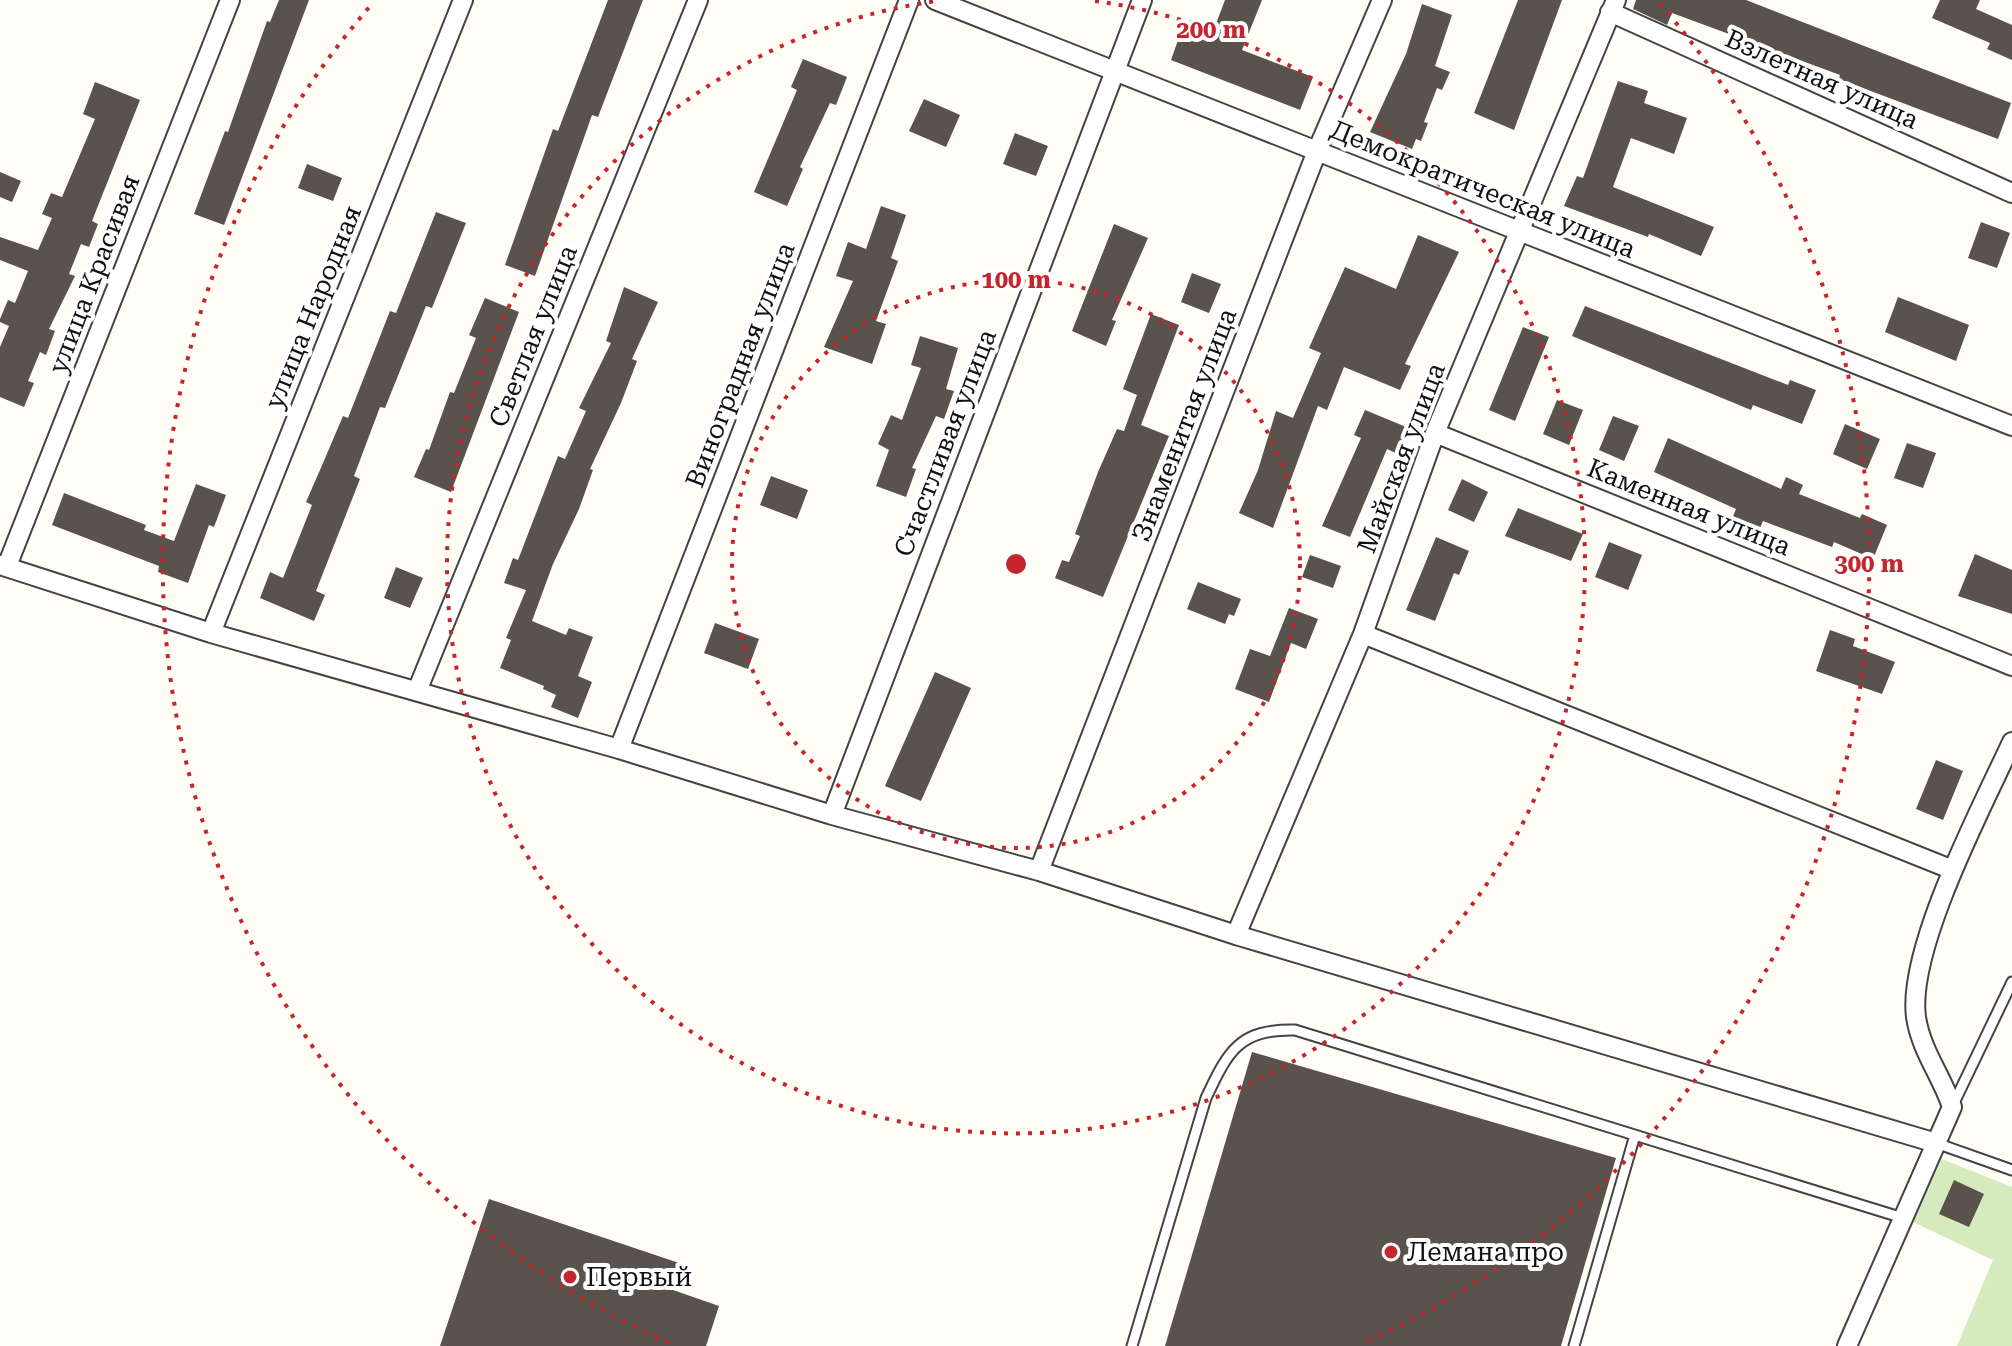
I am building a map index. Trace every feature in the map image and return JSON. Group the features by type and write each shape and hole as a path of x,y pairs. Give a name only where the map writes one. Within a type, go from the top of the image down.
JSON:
{"street":[{"name":"улица Красивая","path":"3,566 230,0"},
{"name":"улица Народная","path":"211,633 463,0"},
{"name":"Светлая улица","path":"417,691 698,0"},
{"name":"Виноградная улица","path":"619,749 909,0"},
{"name":"Демократическая улица","path":"935,0 2012,426"},
{"name":"Счастливая улица","path":"832,815 1142,0"},
{"name":"Знаменитая улица","path":"1039,871 1317,151 1382,0"},
{"name":"Взлетная улица","path":"1613,6 2012,193"},
{"name":"Майская улица","path":"1236,935 1363,634 1435,433 1613,6"},
{"name":"Каменная улица","path":"1435,433 2012,666"},
{"path":"3,566 211,633 619,749 832,815 1039,871 1236,935 1936,1143"},
{"path":"1363,634 1953,870"},
{"path":"1847,1346 1952,1107 1924,1050 1915,991 1922,958 1953,870 2012,742"}],"lane":[{"path":"1952,1107 2012,982"},
{"path":"1132,1346 1206,1098 1222,1064 1241,1040 1266,1029 1295,1030 1903,1218"},
{"path":"1574,1346 1635,1135"},
{"path":"1936,1143 2012,1170"}],"green space":[{"path":"1942,1159 2012,1187 2012,1346 1957,1346 1993,1260 1913,1222"}],"building":[{"path":"279,0 309,0 224,225 194,214 225,131 228,132 267,21 270,22"},
{"path":"608,0 643,0 598,117 592,115 535,276 505,265 553,129 558,131"},
{"path":"1225,0 1262,0 1242,50 1313,77 1300,110 1171,60 1183,26 1211,37"},
{"path":"1518,0 1562,0 1514,130 1474,113"},
{"path":"1636,0 1746,0 2011,103 1998,139 1839,79 1840,75 1672,13 1667,25 1633,9"},
{"path":"1940,0 1980,0 1976,9 2012,25 2012,60 1987,49 1990,43 1932,18"},
{"path":"1422,4 1452,15 1435,66 1450,72 1442,90 1437,88 1424,122 1428,123 1421,141 1416,139 1412,149 1370,132 1406,54"},
{"path":"803,59 847,77 836,105 830,103 800,167 803,169 787,206 754,192 797,90 791,87"},
{"path":"1618,81 1648,91 1644,103 1687,118 1674,154 1631,138 1613,187 1714,227 1701,256 1649,234 1648,237 1564,206 1577,176 1583,178"},
{"path":"95,82 140,100 92,221 98,224 89,247 81,244 69,274 75,276 49,329 55,331 46,355 40,352 28,381 34,383 24,407 0,397 0,347 9,326 0,319 8,300 15,303 28,271 0,260 0,237 38,250 52,218 42,214 51,193 62,197 95,119 83,114"},
{"path":"924,99 960,115 946,147 909,131"},
{"path":"1015,133 1048,146 1036,176 1003,164"},
{"path":"307,164 342,178 333,201 298,188"},
{"path":"0,172 21,181 12,202 0,197"},
{"path":"881,206 906,215 891,258 898,261 876,321 886,324 872,364 824,347 853,281 836,276 848,242 866,249"},
{"path":"436,212 466,223 432,308 426,306 385,408 380,407 354,476 360,479 316,591 325,595 314,621 260,598 270,572 283,578 312,505 306,502 343,416 348,418 390,311 396,313"},
{"path":"1981,222 2010,233 1997,268 1968,258"},
{"path":"1114,224 1148,238 1112,320 1116,321 1106,346 1072,331"},
{"path":"1418,235 1459,252 1405,364 1411,366 1400,390 1344,367 1327,410 1318,406 1273,528 1239,513 1258,470 1276,411 1293,418 1321,353 1309,348 1345,267 1396,289"},
{"path":"1192,273 1221,284 1209,313 1181,302"},
{"path":"624,287 658,302 632,359 637,361 621,403 590,469 593,470 579,509 553,564 532,621 566,635 569,628 593,637 578,676 592,682 578,718 551,707 556,695 543,689 544,686 500,668 511,640 506,638 526,590 504,583 513,558 518,560 558,456 565,459 586,411 579,408 611,343 606,341"},
{"path":"1898,297 1969,325 1956,361 1885,332"},
{"path":"485,298 519,312 451,492 414,477 426,449 429,450 450,392 454,393 476,338 469,335"},
{"path":"1585,306 1788,385 1790,380 1816,390 1802,424 1753,405 1751,410 1572,336"},
{"path":"1151,314 1179,325 1141,425 1169,436 1103,597 1055,578 1062,560 1069,562 1080,536 1075,534 1117,429 1124,431 1137,395 1123,389"},
{"path":"1523,327 1549,337 1515,421 1489,410"},
{"path":"920,336 958,348 946,389 954,391 944,419 936,416 912,468 916,469 906,497 876,486 889,450 878,444 891,415 902,420 921,368 911,365"},
{"path":"1557,400 1583,410 1569,445 1543,434"},
{"path":"1365,410 1411,429 1400,455 1387,449 1350,537 1322,526 1361,438 1354,435"},
{"path":"1613,416 1639,426 1624,461 1599,450"},
{"path":"1845,424 1880,439 1867,469 1833,454"},
{"path":"1668,438 1781,489 1786,477 1803,485 1799,494 1887,525 1873,559 1834,542 1832,547 1763,521 1756,538 1729,526 1736,509 1654,472"},
{"path":"1907,443 1936,453 1923,488 1894,478"},
{"path":"771,476 808,490 797,519 760,505"},
{"path":"1462,479 1488,492 1474,522 1448,510"},
{"path":"196,484 226,495 214,527 209,525 188,583 158,572 159,566 52,525 64,493 146,525 144,530 174,541"},
{"path":"1518,508 1583,534 1571,561 1505,536"},
{"path":"1436,537 1469,551 1459,575 1454,573 1435,621 1406,610"},
{"path":"1609,542 1642,555 1628,590 1595,577"},
{"path":"1975,554 2012,570 2012,614 1958,596"},
{"path":"1310,555 1341,566 1333,588 1302,577"},
{"path":"396,567 423,578 410,608 384,598"},
{"path":"1198,582 1241,599 1234,616 1229,614 1225,624 1187,609"},
{"path":"1289,608 1318,619 1306,649 1291,643 1269,702 1235,689 1250,649 1270,656"},
{"path":"715,623 759,639 748,669 704,653"},
{"path":"1830,630 1855,639 1853,646 1895,662 1882,694 1816,671"},
{"path":"935,672 971,688 921,801 885,786"},
{"path":"1936,760 1963,771 1943,820 1916,809"},
{"name":"Лемана про","path":"1252,1052 1616,1158 1561,1346 1165,1346"},
{"path":"1954,1180 1984,1194 1969,1227 1939,1214"},
{"name":"Первый","path":"489,1199 682,1264 673,1290 719,1306 706,1346 440,1346"}],"place":[{"name":"Лемана про","path":"1391,1252"},
{"name":"Первый","path":"570,1277"}]}
